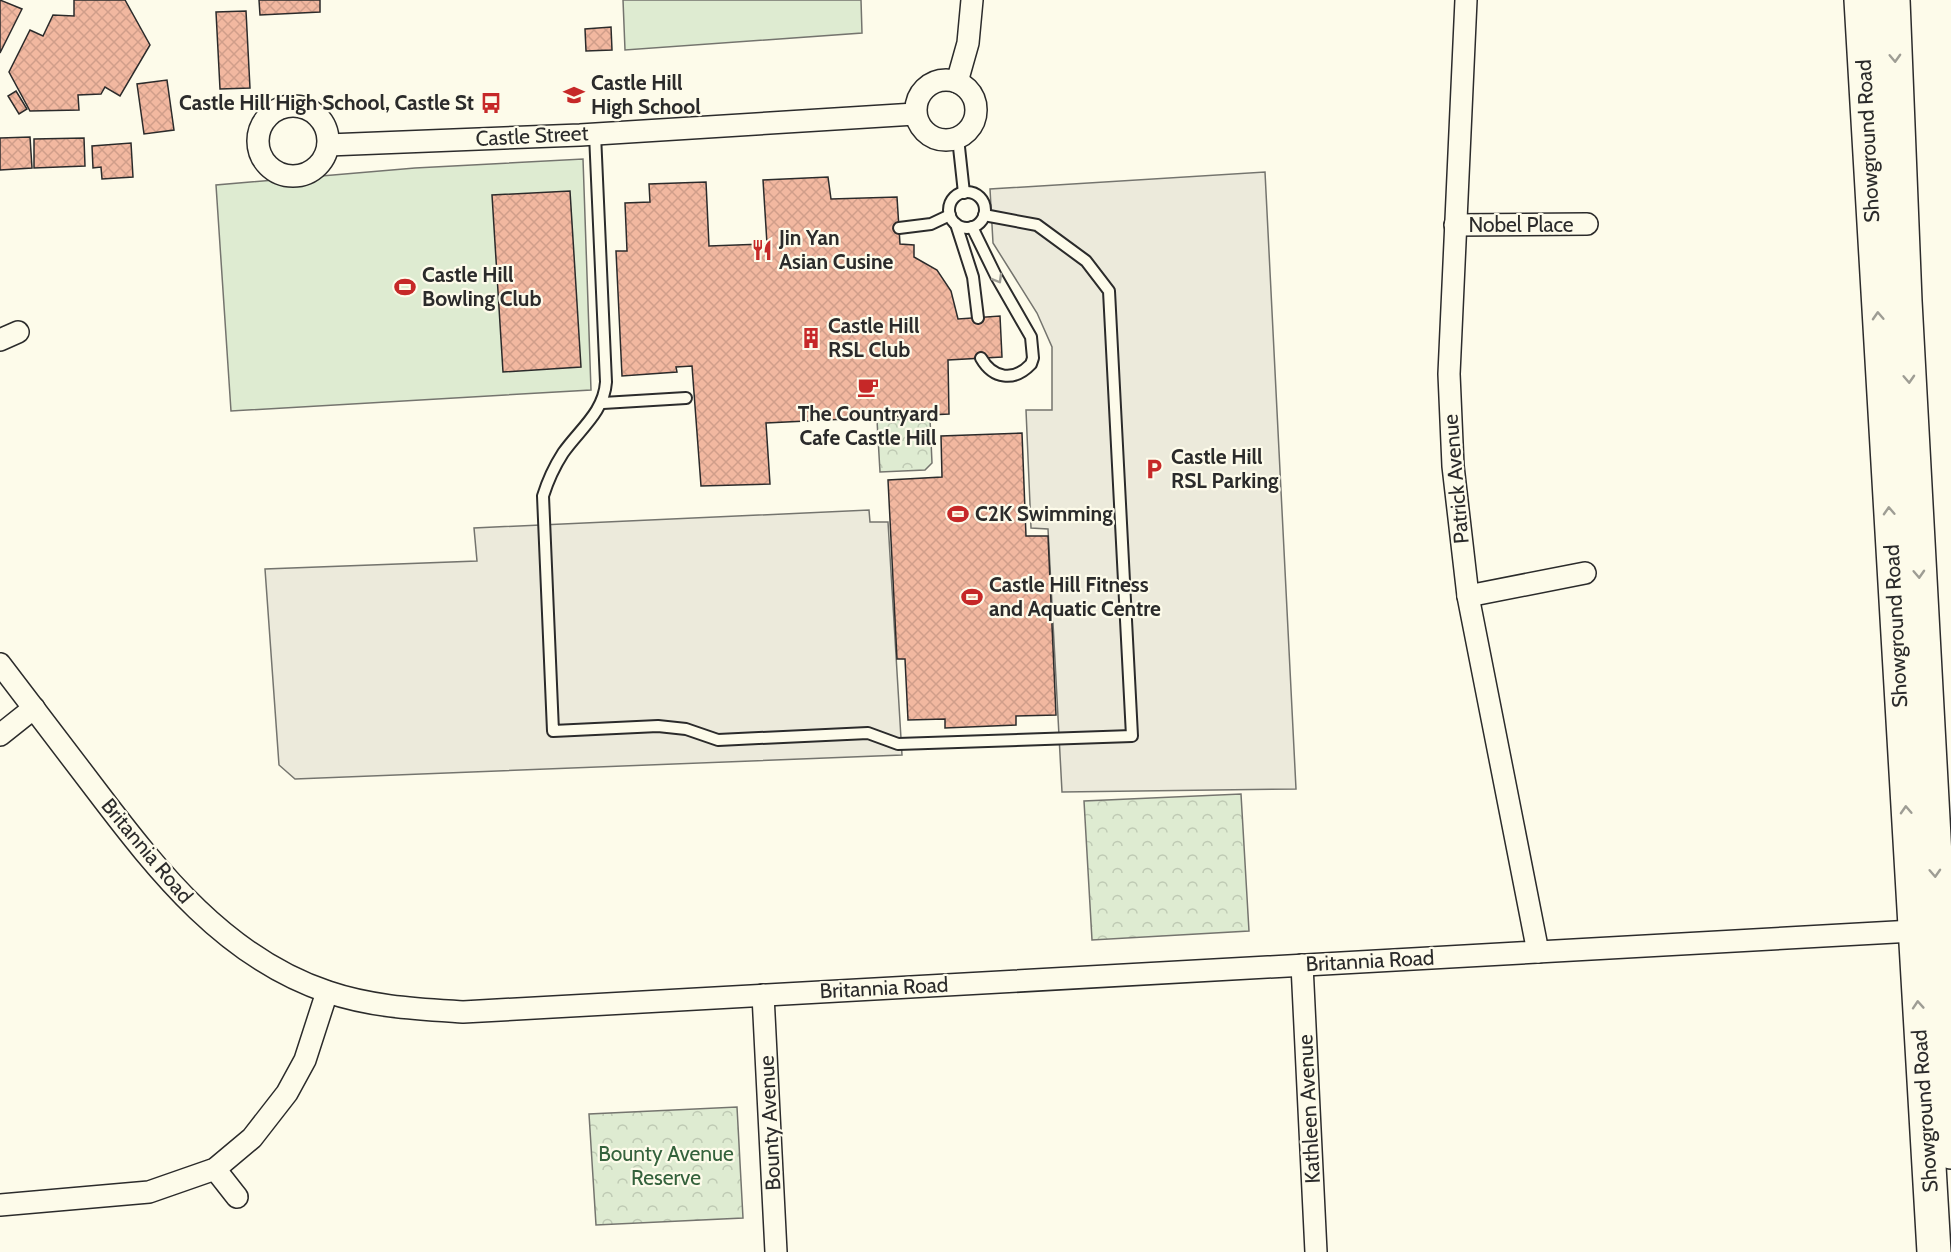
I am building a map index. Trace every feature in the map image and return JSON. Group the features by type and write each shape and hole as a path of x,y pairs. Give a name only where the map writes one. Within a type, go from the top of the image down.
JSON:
{"main road":[{"name":"Showground Road","path":"1861,0 1913,931 1934,1252"},
{"name":"Showground Road","path":"1893,0 1905,313 1951,1152"}],"street":[{"path":"957,82 968,43 972,0"},
{"name":"Patrick Avenue","path":"1466,0 1449,374 1456,511 1468,596 1538,952"},
{"path":"935,82 957,82 966,87 976,104 976,117 972,127 958,138 942,141 932,138 923,130 915,114 918,98 926,87 935,82"},
{"name":"Castle Street","path":"328,145 595,134 915,114"},
{"name":"Nobel Place","path":"1455,225 1587,224"},
{"path":"1468,596 1585,573"},
{"name":"Britannia Road","path":"0,664 143,852 190,904 223,933 289,975 327,992 406,1008 463,1012 1913,931"},
{"path":"0,735 33,708"},
{"name":"Kathleen Avenue","path":"1302,965 1316,1252"},
{"path":"0,1205 93,1199 149,1192 215,1169 252,1138 287,1092 305,1060 327,992"},
{"name":"Bounty Avenue","path":"763,995 776,1252"},
{"path":"215,1169 237,1197"}],"lane":[{"path":"595,134 606,382 603,403 564,452 552,471 543,496 553,731 658,726 686,729 718,740 868,733 898,744 1132,736 1109,291 1086,261 1037,225 984,215"},
{"path":"958,138 964,193"},
{"path":"953,219 964,228 972,227 984,215 984,206 980,198 970,192 952,200 953,219 973,277 978,318"},
{"path":"899,228 953,219"},
{"path":"972,227 996,276 1031,337 1033,348 1031,364 1014,376 1001,376 993,373 981,358"},
{"path":"603,403 686,398"}],"green space":[{"path":"623,0 861,0 862,33 625,50"},
{"name":"Castle Hill Bowling Club","path":"583,159 591,390 231,411 216,185 415,168"},
{"path":"930,419 932,463 925,470 880,472 877,420"},
{"path":"1241,794 1249,931 1092,940 1084,801"},
{"name":"Bounty Avenue Reserve","path":"737,1107 743,1218 596,1225 589,1114"}],"shaded area":[{"name":"Castle Hill RSL Parking","path":"1265,172 1296,789 1062,792 1048,529 1031,528 1026,410 1052,410 1052,347 1037,313 993,243 990,189"},
{"path":"869,510 870,522 888,522 902,755 295,779 279,765 265,569 477,561 474,528"}],"building":[{"path":"0,0 22,9 0,53"},
{"path":"74,0 125,0 150,45 120,96 105,87 101,94 78,95 79,110 30,111 9,72 30,30 43,36 53,15 74,16"},
{"path":"259,0 320,0 320,12 260,15"},
{"path":"246,11 250,88 220,89 216,12"},
{"path":"611,27 612,50 586,51 585,29"},
{"path":"167,80 174,130 144,134 137,84"},
{"path":"16,91 27,109 19,114 8,96"},
{"path":"30,137 32,168 0,170 0,138"},
{"path":"84,138 85,166 34,168 34,139"},
{"path":"131,143 133,177 102,179 101,167 93,168 92,146"},
{"name":"Castle Hill RSL Club","path":"828,177 831,199 897,197 900,244 914,245 914,257 937,270 951,291 958,319 1000,316 1002,357 948,360 949,414 766,423 770,484 701,486 692,366 676,367 677,372 622,376 616,251 627,251 625,203 650,202 649,184 706,182 709,246 767,244 763,180"},
{"path":"570,191 581,367 503,372 492,195"},
{"name":"Castle Hill Fitness and Aquatic Centre","path":"1022,433 1026,536 1048,536 1056,715 1016,716 1016,725 945,728 945,719 908,720 905,659 897,659 888,480 942,477 941,436"}],"place":[{"name":"Castle Hill High School","path":"574,95"},
{"name":"Castle Hill High School, Castle St","path":"491,103"},
{"name":"Jin Yan Asian Cusine","path":"762,250"},
{"name":"Castle Hill Bowling Club","path":"405,287"},
{"name":"Castle Hill RSL Club","path":"811,338"},
{"name":"The Countryard Cafe Castle Hill","path":"868,387"},
{"name":"Castle Hill RSL Parking","path":"1154,469"},
{"name":"C2K Swimming","path":"958,514"},
{"name":"Castle Hill Fitness and Aquatic Centre","path":"972,597"}]}
